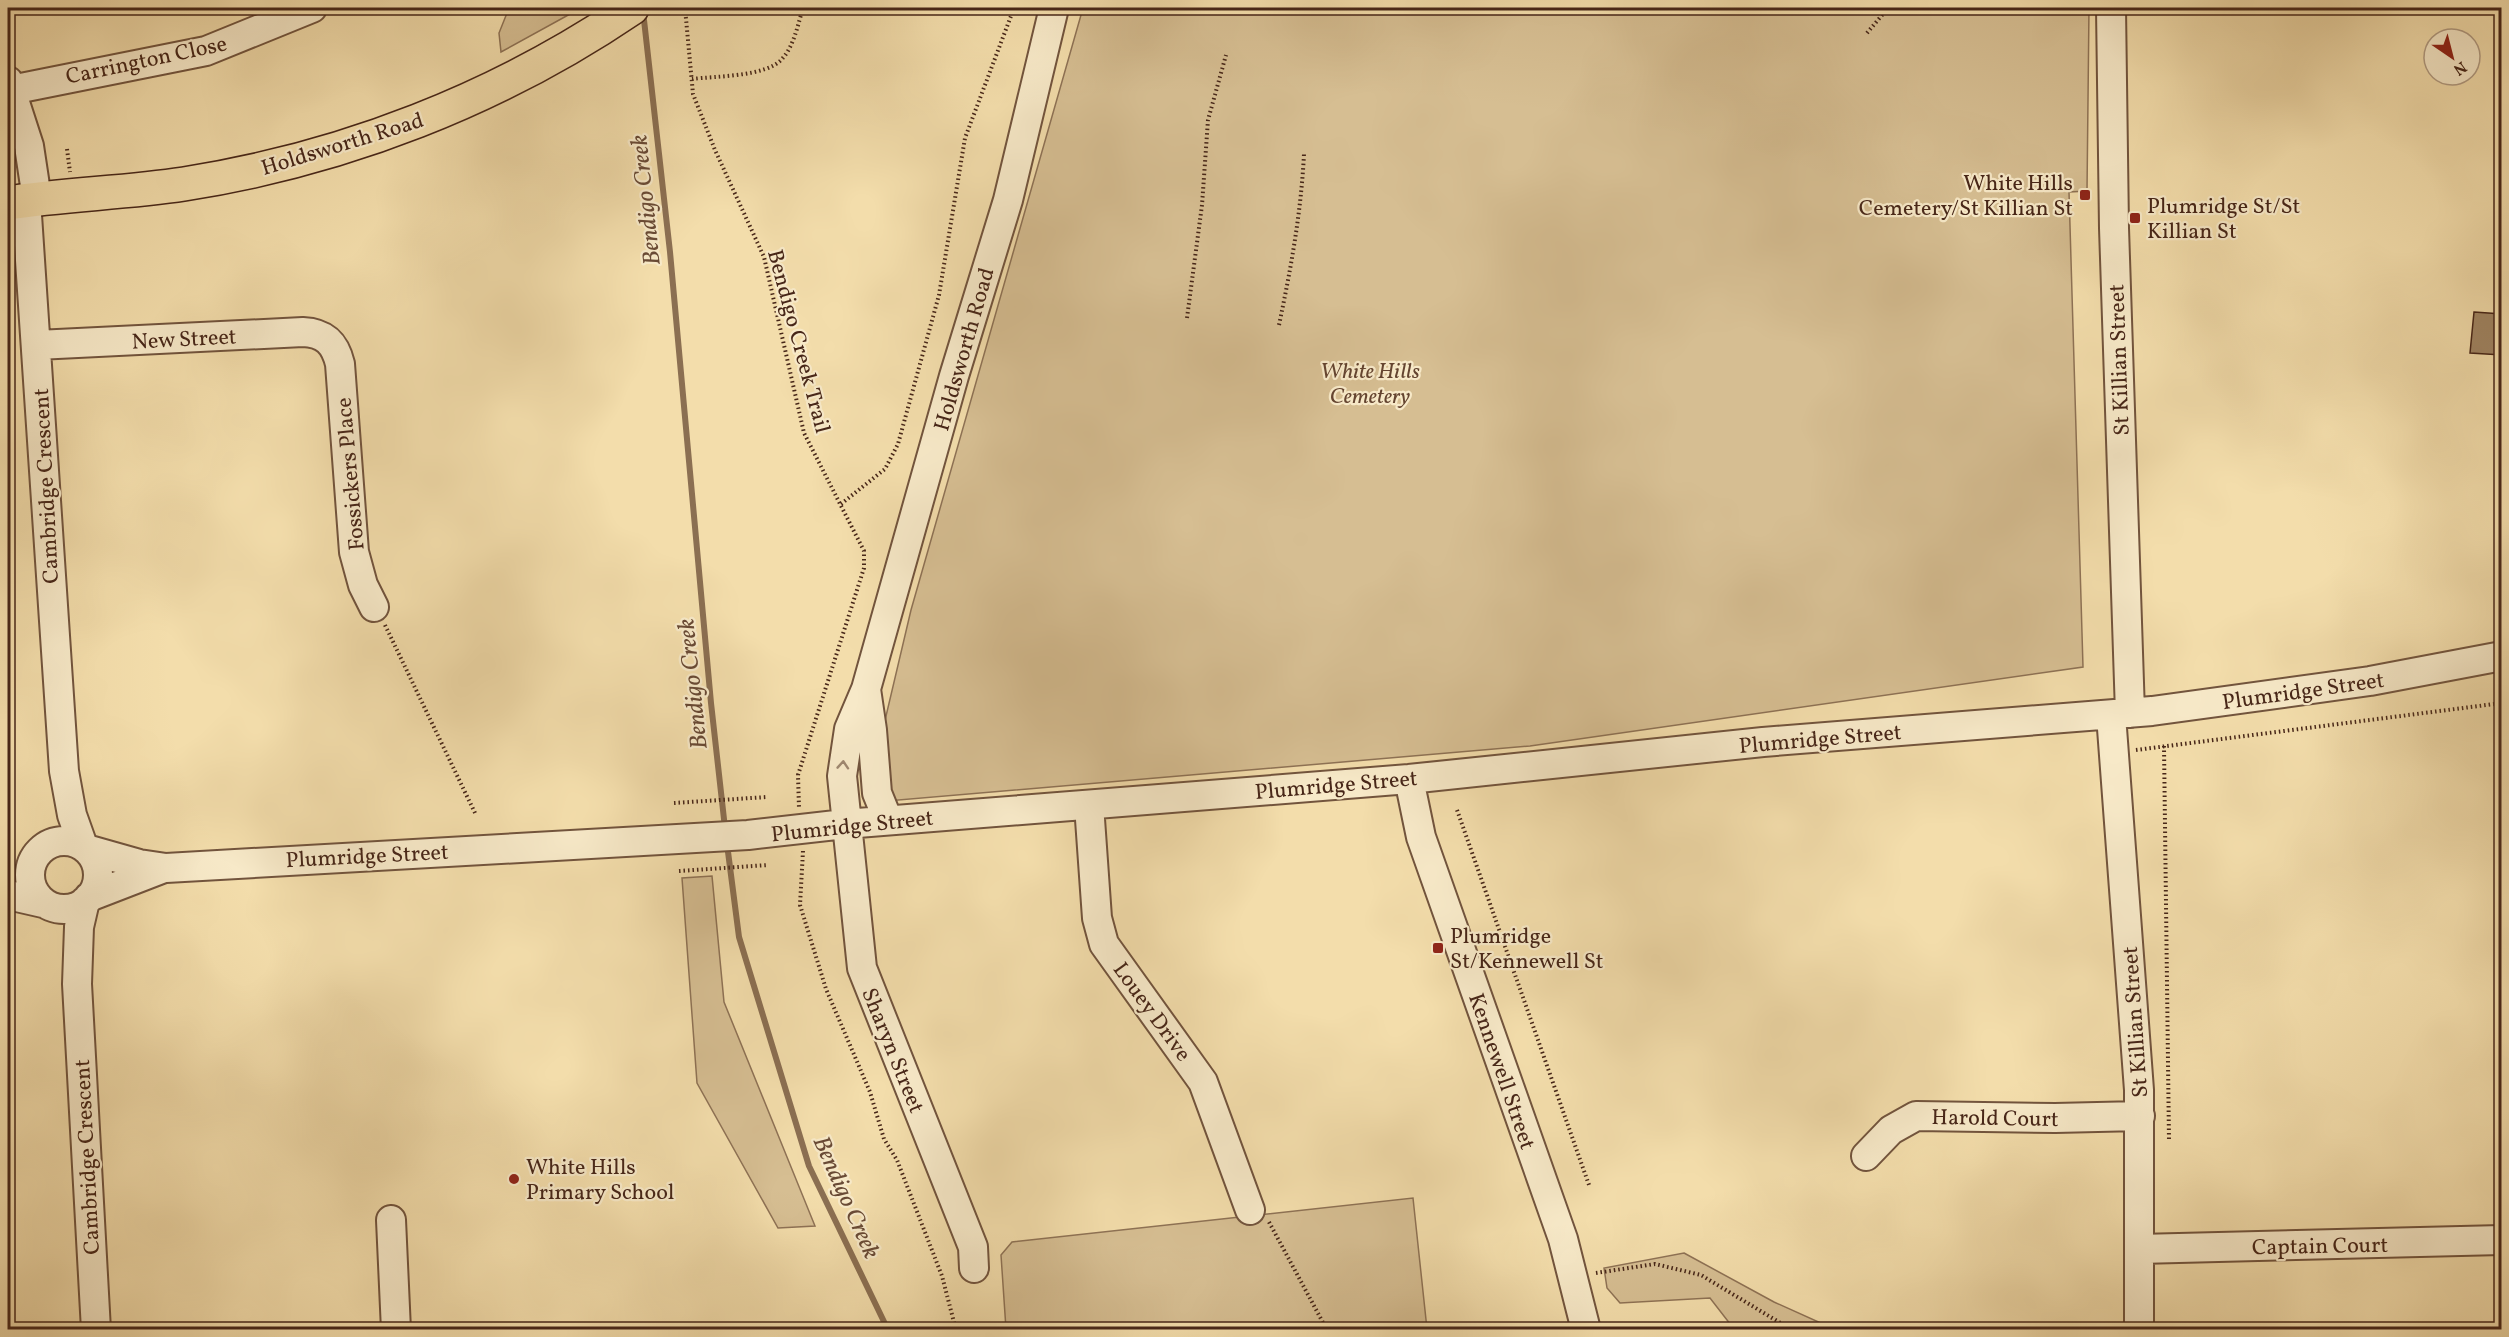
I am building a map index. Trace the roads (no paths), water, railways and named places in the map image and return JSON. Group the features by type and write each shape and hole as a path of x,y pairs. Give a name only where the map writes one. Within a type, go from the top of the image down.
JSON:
{"main road":[{"name":"Holdsworth Road","path":"19,200 182,184 319,154 438,113 563,51 632,8"}],"street":[{"name":"Carrington Close","path":"9,85 206,51 312,8"},
{"name":"Holdsworth Road","path":"845,824 843,750 866,689 954,376 1008,200 1054,8"},
{"name":"St Killian Street","path":"2111,8 2120,714 2140,1116 2139,1329"},
{"name":"Cambridge Crescent","path":"9,85 29,146 19,200 37,345 64,771 72,814 85,847"},
{"name":"New Street","path":"37,345 303,332 314,332 329,340"},
{"name":"Fossickers Place","path":"329,340 340,364 354,552 363,585 374,607"},
{"name":"Plumridge Street","path":"85,847 139,864 166,868 748,835 888,820 1409,779 1763,742 2120,714 2370,681 2502,656"},
{"name":"Holdsworth Road","path":"866,689 872,730 876,793 888,820"},
{"name":"Cambridge Crescent","path":"40,850 57,815 64,771"},
{"name":"Kennewell Street","path":"1409,779 1427,855 1575,1278 1586,1329"},
{"name":"Louey Drive","path":"1089,805 1097,918 1104,944 1203,1082 1256,1212"},
{"name":"Sharyn Street","path":"845,824 865,978 973,1247 974,1268"},
{"path":"8,864 63,840 85,847 96,862 98,873 97,883 87,899 65,909 8,895"},
{"path":"40,850 30,869 30,880 33,890 44,904"},
{"name":"Plumridge Street","path":"87,899 166,868"},
{"name":"Cambridge Crescent","path":"87,899 79,927 77,984 96,1329"},
{"name":"Cambridge Crescent","path":"44,904 63,943 77,984"},
{"name":"Harold Court","path":"1866,1156 1891,1130 1916,1116 2055,1118 2140,1116"},
{"path":"392,1220 396,1329"},
{"name":"Captain Court","path":"2139,1249 2502,1240"}],"waterway":[{"name":"Bendigo Creek","path":"643,11 670,252 711,703 725,828"},
{"name":"Bendigo Creek","path":"727,844 739,937 809,1166 888,1330"}],"place":[{"name":"White Hills Cemetery/St Killian St","path":"2085,195"},
{"name":"Plumridge St/St Killian St","path":"2135,218"},
{"name":"Plumridge St/Kennewell St","path":"1438,948"},
{"name":"White Hills Primary School","path":"514,1179"}],"park label":[{"name":"White Hills Cemetery","path":"1370,382"}]}
